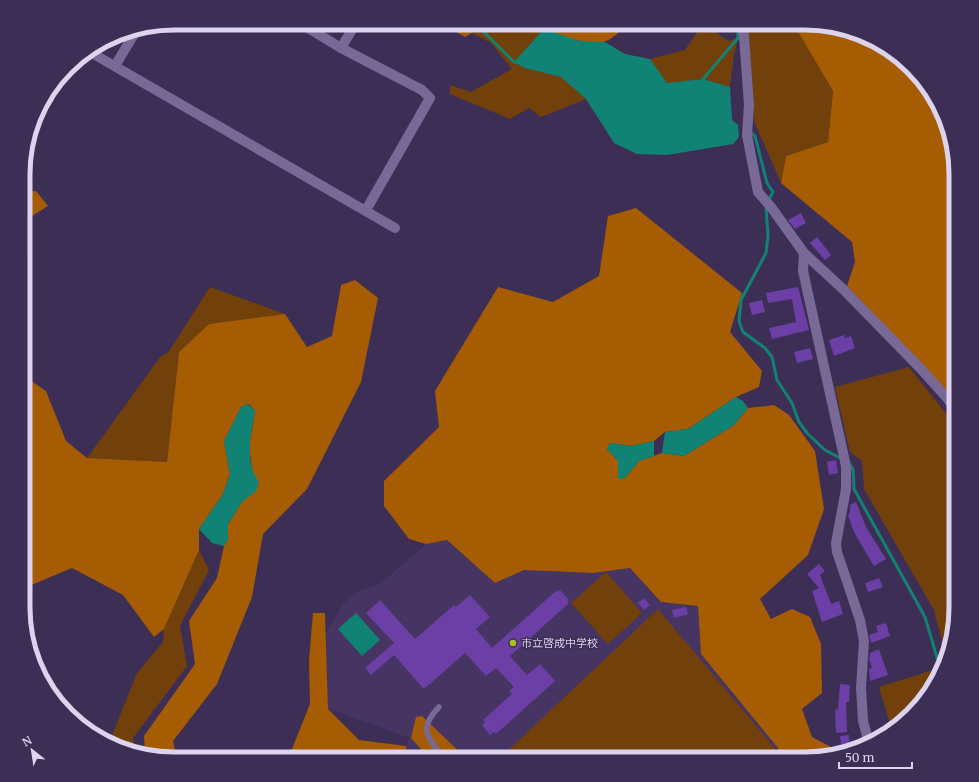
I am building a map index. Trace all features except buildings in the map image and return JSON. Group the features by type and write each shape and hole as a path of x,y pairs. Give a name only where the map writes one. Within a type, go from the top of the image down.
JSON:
{"street":[{"path":"311,30 341,48 422,90 430,98 366,210"},
{"path":"341,48 352,30"},
{"path":"744,30 749,105 747,132 758,192 768,203 804,254 844,290 921,369 949,401"},
{"path":"115,66 133,36"},
{"path":"94,54 395,228"},
{"path":"804,254 803,271 845,461 846,489 836,543 837,552 860,620 864,641 861,688 863,721 867,737"}],"lane":[{"path":"438,707 428,718 426,727 429,738 439,752"}],"shaded area":[{"path":"453,30 470,30 472,33 465,37"},
{"path":"470,30 543,30 515,61 525,68 561,77 586,99 541,117 529,108 510,119 450,94 450,85 471,92 512,69 491,43 472,33"},
{"path":"543,30 580,41 605,42 625,54 650,59 667,83 703,79 730,87 732,120 738,125 739,137 733,144 667,155 637,154 614,143 586,99 561,77 525,68 514,62"},
{"path":"547,30 621,30 609,40 599,43 568,38"},
{"path":"713,30 728,41 738,38 734,54 730,87 703,79 667,84 650,59 685,50 698,31"},
{"path":"748,30 797,30 833,91 828,142 786,156 781,183 754,121"},
{"path":"797,30 823,31 842,35 860,41 885,54 907,72 919,86 930,102 938,119 944,137 949,165 949,395 847,286 855,262 852,242 781,183 786,156 828,142 833,91"},
{"path":"36,191 48,206 30,217 30,192"},
{"path":"636,208 742,293 730,332 762,371 759,387 736,397 688,429 665,432 654,441 631,446 610,443 607,449 618,461 624,479 639,461 662,453 684,456 734,425 748,408 774,405 789,415 815,451 824,509 808,555 760,599 771,619 792,609 810,617 821,644 822,693 802,709 812,737 831,747 831,749 814,752 781,752 701,654 698,606 661,602 630,568 593,573 524,570 495,583 447,540 426,544 409,539 384,506 384,481 439,427 435,391 498,287 553,302 599,276 608,216"},
{"path":"355,280 378,298 361,382 307,489 263,534 252,597 217,684 173,741 175,752 145,749 144,736 195,664 189,621 217,578 224,546 228,539 228,524 242,502 253,475 249,447 255,411 249,404 241,407 224,441 230,474 223,494 199,529 199,550 164,629 154,637 123,595 72,568 30,586 30,380 46,391 66,441 87,458 167,462 179,352 209,324 285,314 307,347 332,336 341,285"},
{"path":"210,287 285,314 210,324 179,352 167,462 87,458 161,356 168,353"},
{"path":"909,367 949,417 949,617 943,647 934,610 864,489 862,461 850,452 835,387"},
{"path":"736,397 743,401 748,408 734,425 684,456 662,453 665,432 688,429"},
{"path":"248,404 255,411 250,457 254,474 259,482 256,491 242,502 228,524 228,539 224,546 212,543 199,529 223,494 230,474 224,441 241,407"},
{"path":"654,441 654,456 639,461 624,479 618,478 618,461 607,449 610,443 631,446"},
{"name":"市立啓成中学校","path":"447,540 495,583 524,570 593,573 630,568 661,602 698,606 701,654 781,752 406,752 406,746 410,738 328,709 326,633 343,604 358,591 380,584 426,544"},
{"path":"199,550 209,570 180,626 187,666 133,738 134,746 111,737 137,673 163,642 164,629"},
{"path":"606,572 642,613 608,644 571,603"},
{"path":"658,609 778,752 506,752"},
{"path":"313,613 325,613 328,709 359,740 406,746 406,752 291,752 310,704 309,660"},
{"path":"356,613 380,640 362,656 338,629"},
{"path":"935,670 930,680 919,696 907,710 890,724 879,687"},
{"path":"422,716 460,752 424,752 411,738 416,717"}],"waterway":[{"path":"482,30 514,62 518,62"},
{"path":"704,82 703,79 738,38 738,30"},
{"path":"750,132 755,136 767,183 773,192 768,201"},
{"path":"766,206 768,236 766,253 741,300 739,321 743,332 765,348 772,357 777,380 792,403 799,422 807,433 825,450 842,459"},
{"path":"848,462 853,469 854,489 925,617 938,662"}],"place":[{"name":"市立啓成中学校","path":"513,643"}]}
